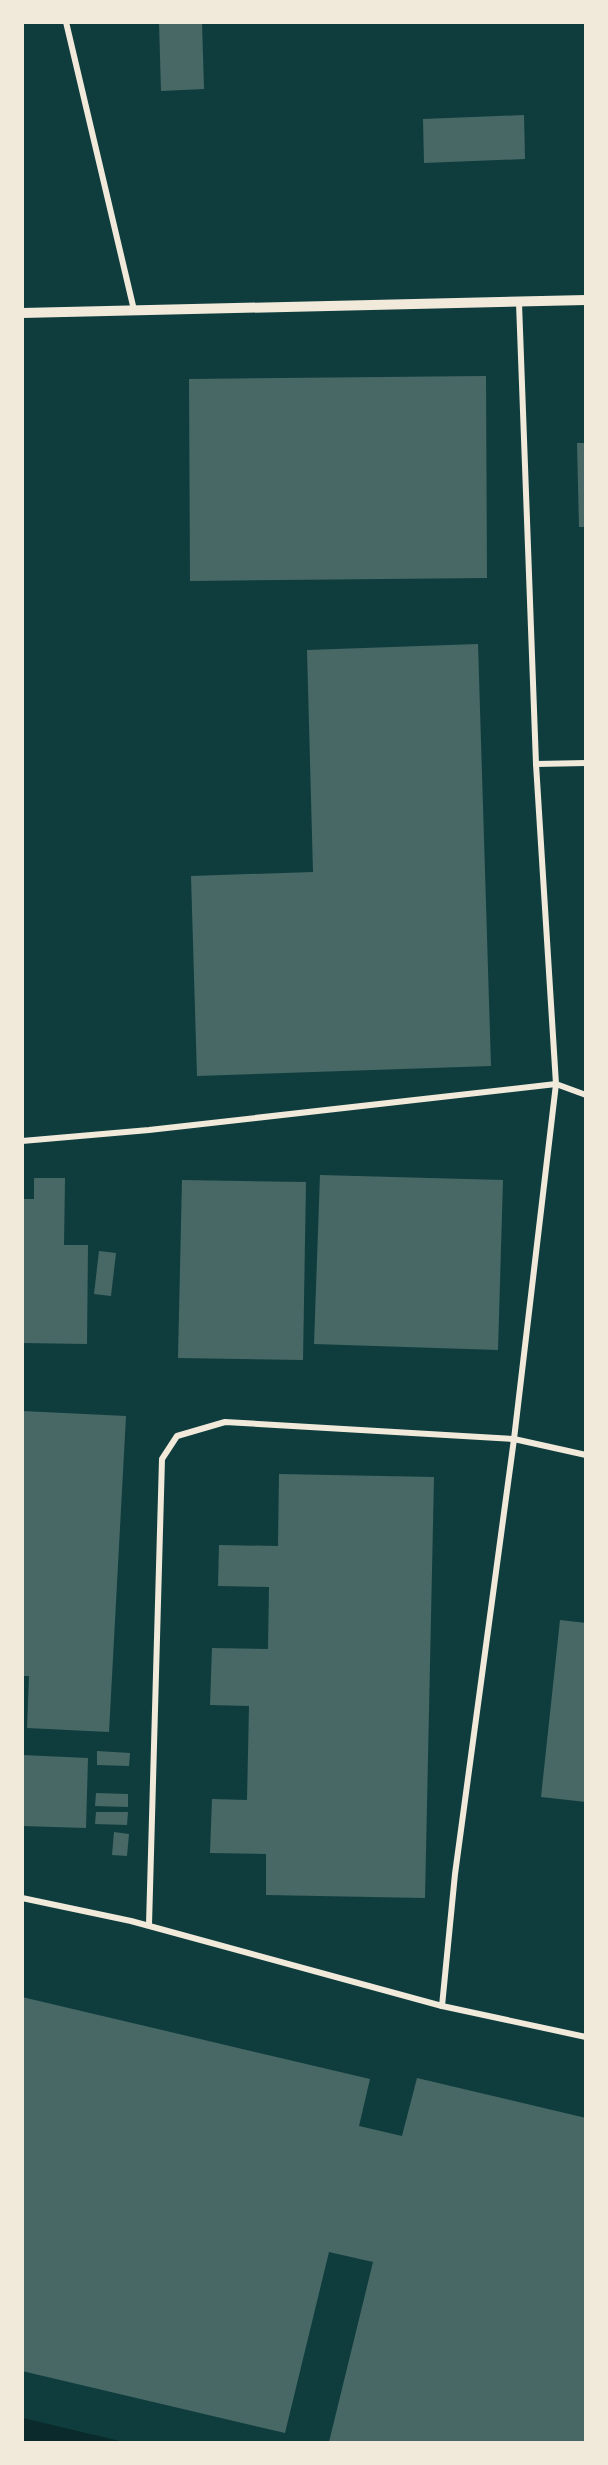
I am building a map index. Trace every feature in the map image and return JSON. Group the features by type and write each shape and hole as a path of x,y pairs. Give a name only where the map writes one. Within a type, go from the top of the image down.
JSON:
{"street":[{"path":"66,22 134,310"},
{"path":"22,313 585,300"},
{"path":"442,2006 456,1863 514,1439 556,1084 536,764 519,303"},
{"path":"536,764 585,763"},
{"path":"22,1141 160,1129 556,1084 585,1095"},
{"path":"149,1926 162,1459 177,1436 225,1422 514,1439 585,1455"},
{"path":"22,1898 149,1926 442,2006 585,2037"}],"water":[{"path":"23,2418 124,2442 23,2442"}],"building":[{"path":"159,22 202,22 204,89 161,91"},
{"path":"524,115 525,159 424,163 423,119"},
{"path":"486,376 487,578 190,581 189,379"},
{"path":"577,443 586,443 586,527 579,527"},
{"path":"478,644 491,1066 197,1076 191,876 313,872 307,650"},
{"path":"320,1175 503,1180 498,1350 314,1344"},
{"path":"34,1178 65,1178 64,1245 88,1245 87,1344 22,1343 22,1199 34,1199"},
{"path":"182,1180 306,1182 303,1360 178,1358"},
{"path":"99,1251 116,1253 111,1296 94,1294"},
{"path":"22,1411 126,1416 109,1732 27,1728 29,1676 22,1676"},
{"path":"279,1474 434,1477 425,1898 266,1895 266,1854 210,1853 212,1799 247,1800 249,1706 210,1705 212,1648 268,1649 269,1587 218,1586 219,1545 278,1546"},
{"path":"560,1620 586,1623 586,1802 541,1797"},
{"path":"97,1751 130,1753 129,1766 97,1765"},
{"path":"22,1755 88,1758 86,1828 22,1826"},
{"path":"96,1793 128,1794 128,1807 95,1806"},
{"path":"96,1812 128,1812 127,1825 95,1824"},
{"path":"114,1832 129,1834 127,1856 112,1855"},
{"path":"22,1997 370,2079 359,2126 402,2136 417,2078 586,2118 586,2442 329,2442 373,2262 329,2252 285,2433 22,2371"}]}
